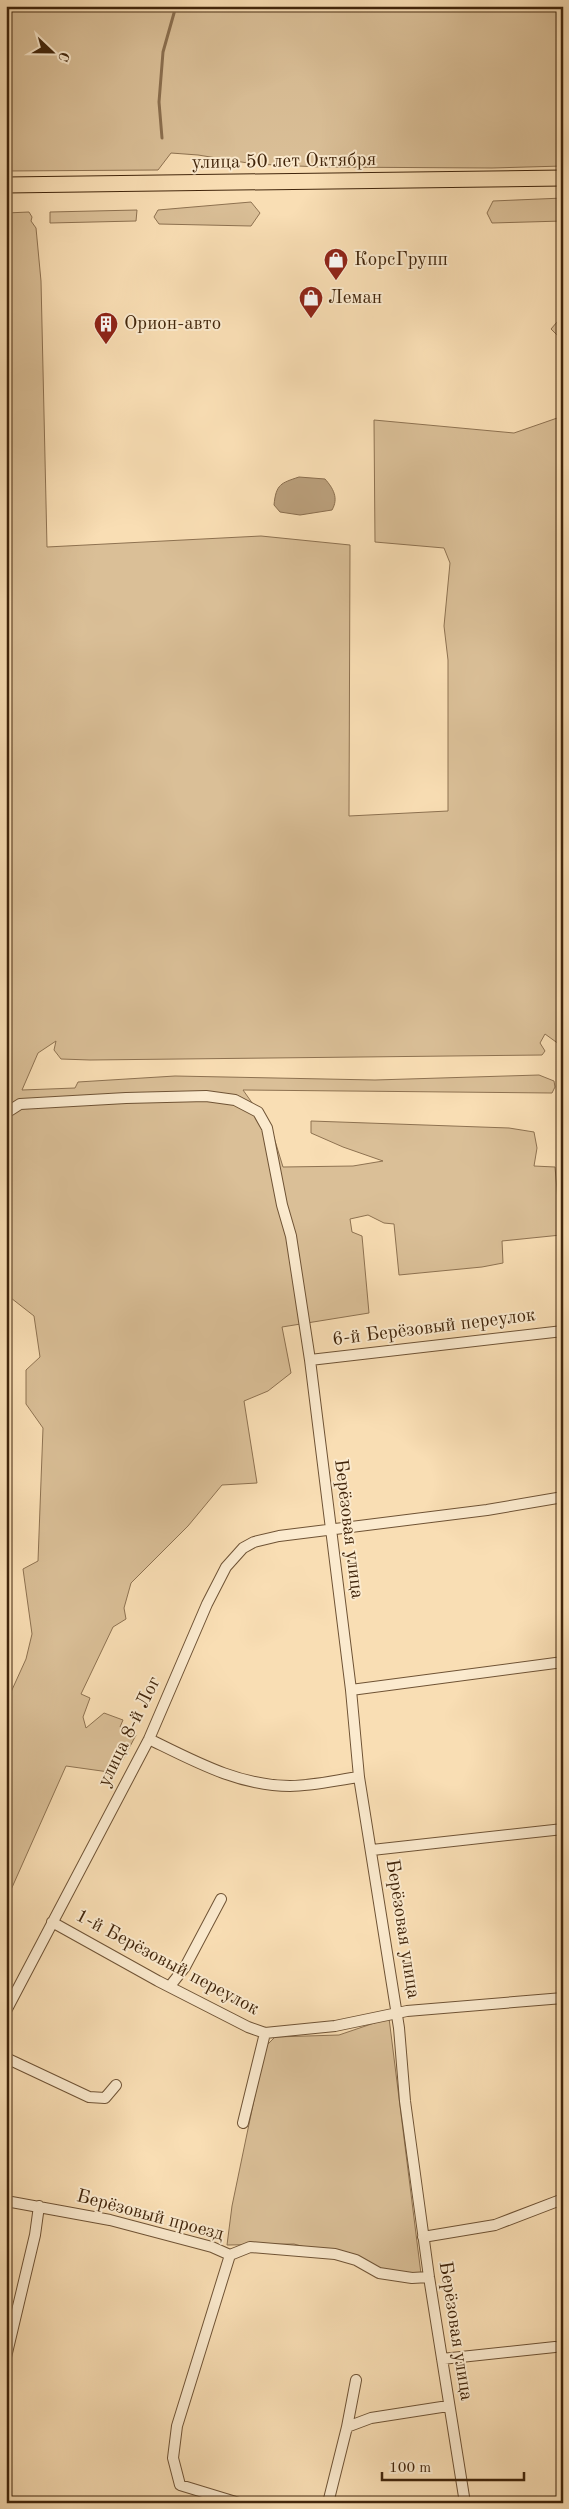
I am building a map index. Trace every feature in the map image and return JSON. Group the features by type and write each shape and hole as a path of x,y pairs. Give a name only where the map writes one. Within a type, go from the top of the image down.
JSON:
{"main road":[{"name":"улица 50 лет Октября","path":"6,185 563,178"}],"street":[{"name":"Берёзовая улица","path":"6,1113 20,1104 206,1096 235,1100 258,1112 267,1128 282,1205 291,1236 310,1360 329,1528 351,1690 359,1777 397,2013 405,2101 423,2237 448,2406 465,2503"},
{"name":"6-й Берёзовый переулок","path":"310,1360 563,1331"},
{"name":"улица 8-й Лог","path":"6,2011 149,1739 207,1604 231,1561 242,1548 254,1542 329,1528 449,1515 563,1497"},
{"path":"351,1690 563,1662"},
{"path":"149,1739 232,1777 263,1784 292,1786 359,1777"},
{"path":"372,1850 563,1829"},
{"path":"170,1986 185,1967 221,1899"},
{"name":"1-й Берёзовый переулок","path":"52,1922 248,2027 265,2033 335,2026 397,2013 449,2006 563,1998"},
{"path":"243,2123 265,2033"},
{"path":"6,2058 89,2098 105,2098 116,2085"},
{"path":"423,2237 496,2226 563,2199"},
{"name":"Берёзовый проезд","path":"6,2201 39,2206 132,2226 212,2247 230,2256 250,2247 335,2254 356,2260 379,2273 412,2278 429,2277"},
{"path":"6,2357 35,2235 39,2206"},
{"path":"230,2256 191,2384 180,2413 173,2458 180,2485 239,2503"},
{"path":"442,2359 555,2347"},
{"path":"328,2503 347,2427 356,2380"},
{"path":"347,2427 371,2418 448,2406"}],"shaded area":[{"path":"6,6 563,6 563,166 492,168 320,167 254,164 198,155 171,153 158,170 6,171"},
{"path":"563,198 563,221 492,223 487,213 493,201"},
{"path":"251,202 260,213 251,226 159,224 154,217 158,210"},
{"path":"137,210 136,221 50,223 50,212"},
{"path":"29,212 32,217 31,221 36,228 41,281 47,547 261,536 350,545 349,816 448,811 448,660 444,626 450,563 444,548 375,542 374,420 514,433 563,416 563,1047 545,1034 540,1043 545,1051 542,1055 90,1060 61,1059 54,1050 56,1041 38,1053 22,1090 75,1088 78,1082 175,1076 375,1080 539,1075 554,1081 555,1087 552,1093 243,1090 272,1131 283,1167 353,1166 383,1161 311,1133 311,1121 509,1128 534,1132 537,1148 534,1166 555,1167 561,1235 502,1241 503,1263 482,1267 399,1275 394,1224 384,1223 368,1215 350,1219 352,1232 362,1236 369,1313 282,1327 291,1373 268,1391 244,1401 257,1483 222,1485 188,1526 131,1583 124,1608 126,1619 113,1627 81,1694 90,1698 83,1717 86,1728 104,1713 123,1720 120,1727 136,1735 116,1773 66,1766 6,1901 6,1703 26,1659 32,1634 23,1569 38,1561 43,1428 26,1404 26,1370 40,1357 34,1316 11,1298 6,1275 6,213"},
{"path":"563,315 563,341 551,329"},
{"path":"299,477 325,479 335,497 332,510 300,515 280,512 274,505 278,488 284,483"},
{"path":"389,2018 421,2274 412,2277 294,2244 227,2245 232,2206 265,2047 275,2037 339,2035"}],"waterway":[{"path":"162,138 159,102 163,52 176,6"}],"place":[{"name":"КорсГрупп","path":"336,281"},
{"name":"Леман","path":"311,319"},
{"name":"Орион-авто","path":"106,345"}]}
